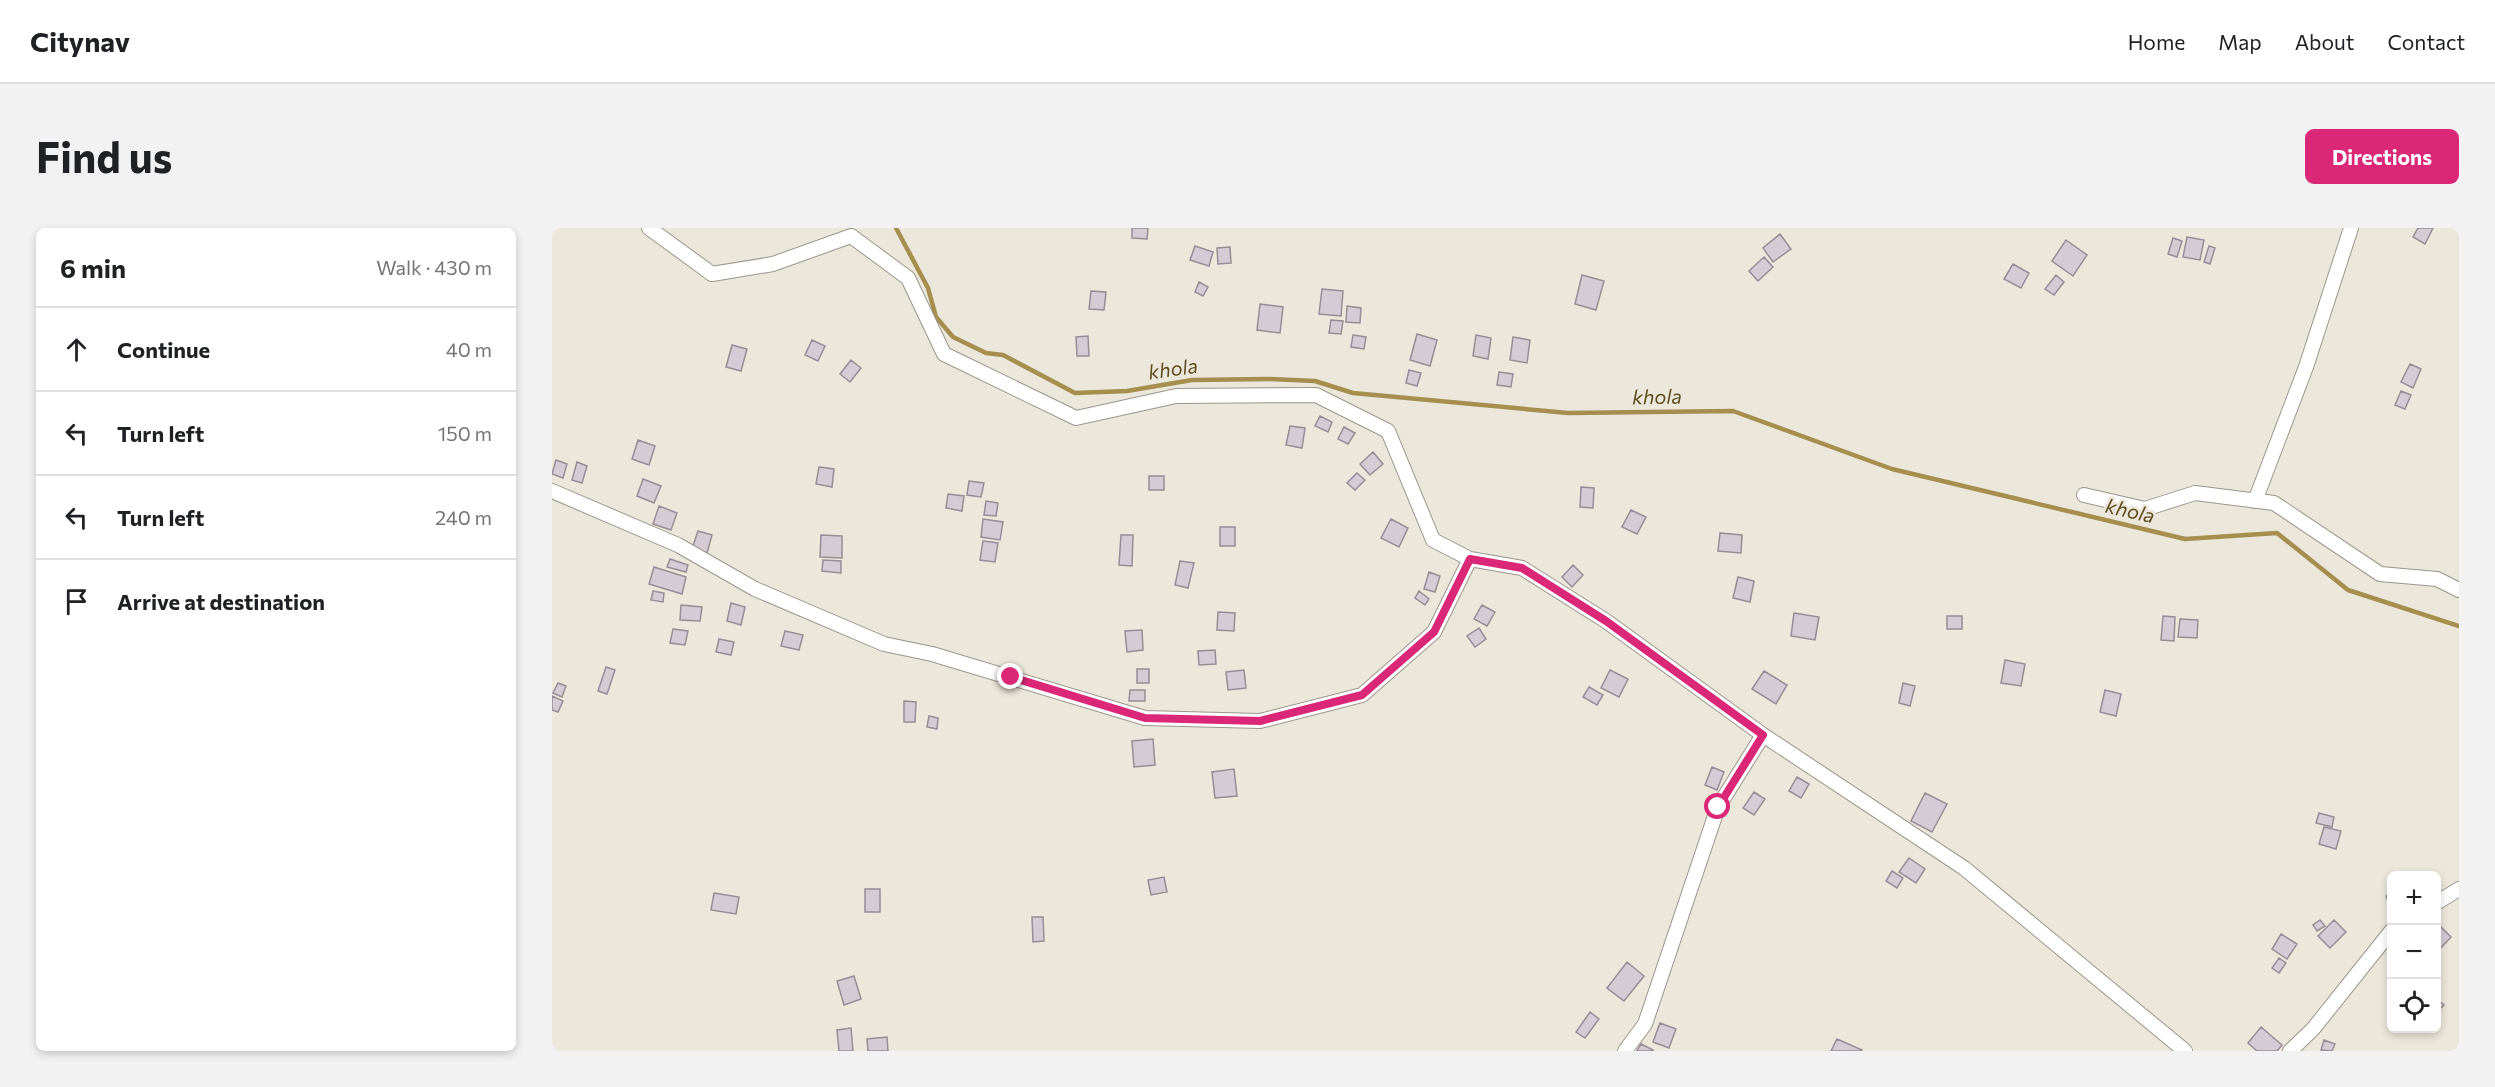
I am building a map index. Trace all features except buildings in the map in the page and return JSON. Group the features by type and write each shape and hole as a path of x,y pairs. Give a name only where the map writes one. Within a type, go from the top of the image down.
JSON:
{"street":[{"path":"649,228 712,273 773,264 851,236 908,278 944,354 1076,418 1176,396 1316,395 1388,431 1433,540 1470,559 1522,568 1606,621 1763,735 1964,868 2185,1051"},
{"path":"2256,501 2306,367 2351,228"},
{"path":"552,490 678,545 755,589 884,644 932,654 1145,718 1260,721 1362,695 1434,632 1470,559"},
{"path":"2084,495 2145,509 2195,493 2274,503 2380,574 2437,579 2459,590"},
{"path":"1624,1051 1645,1024 1718,807 1763,735"},
{"path":"2441,900 2459,889"},
{"path":"2289,1051 2313,1029 2387,935"}],"waterway":[{"name":"khola","path":"896,228 928,288 936,317 953,337 986,353 1003,355 1075,393 1127,391 1192,380 1270,379 1315,381 1353,393 1568,413 1733,411 1892,469 2185,539 2277,533 2348,590 2459,626"}],"route":[{"path":"1011,677 1145,718 1260,721 1362,695 1434,632 1470,559 1522,568 1606,621 1763,735 1718,807"}]}
